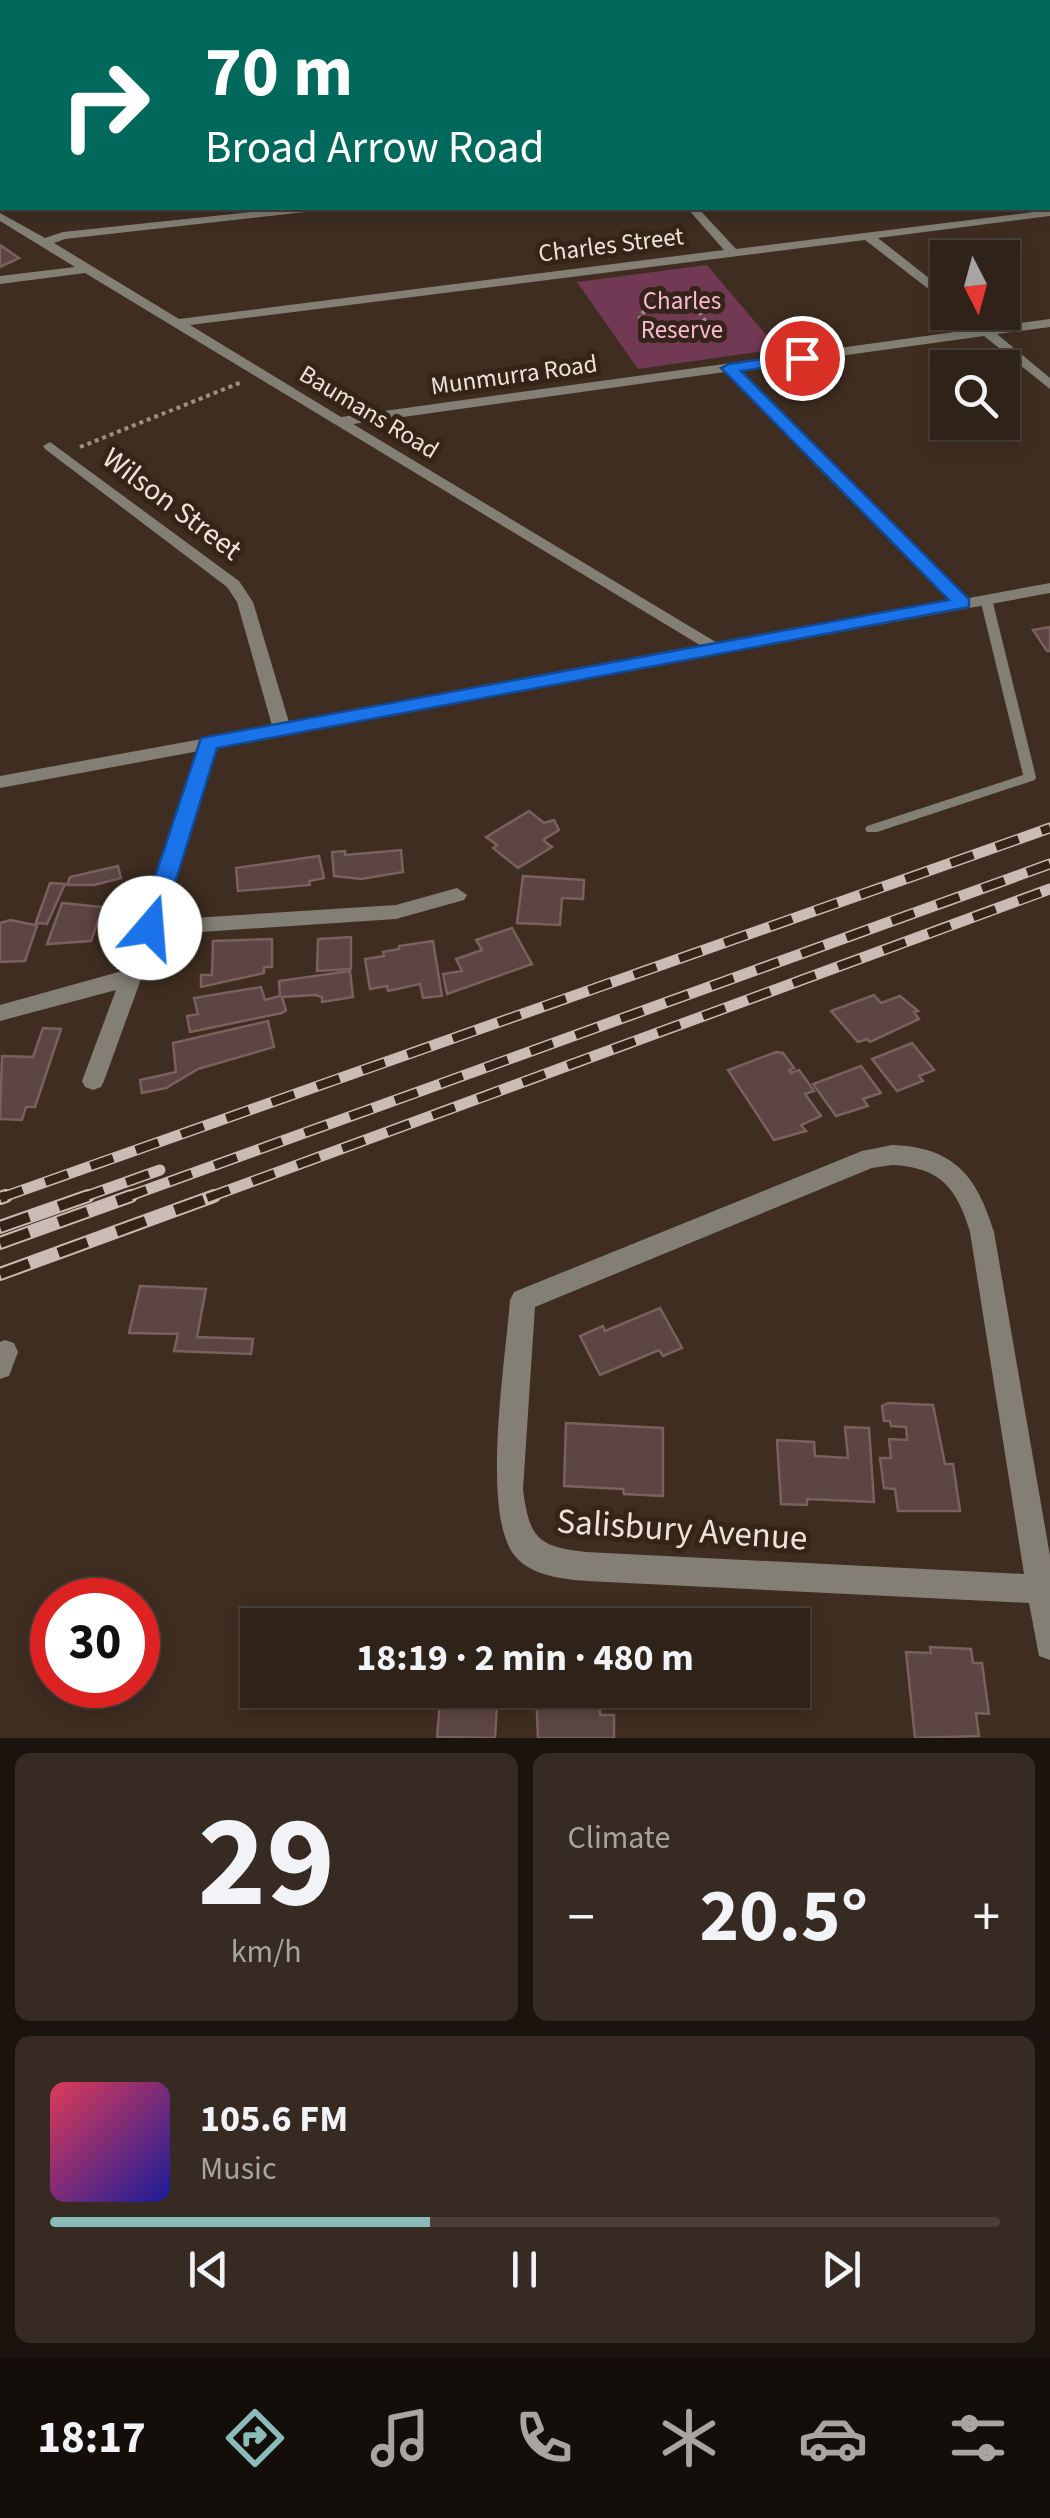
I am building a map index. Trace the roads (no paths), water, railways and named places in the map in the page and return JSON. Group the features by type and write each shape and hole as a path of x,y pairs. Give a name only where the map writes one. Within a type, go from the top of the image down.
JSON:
{"street":[{"path":"43,243 62,236 297,210"},
{"path":"694,210 733,252"},
{"name":"Charles Street","path":"178,323 1050,212"},
{"name":"Baumans Road","path":"0,216 714,648"},
{"path":"868,236 930,286"},
{"path":"0,280 88,269"},
{"name":"Munmurra Road","path":"340,421 1050,323"},
{"path":"984,330 1050,384"},
{"path":"729,368 962,603"},
{"name":"Wilson Street","path":"56,450 233,584 244,602 282,730"},
{"path":"0,782 1050,588"},
{"path":"94,1082 150,928 208,742"},
{"path":"150,928 396,912 457,895"},
{"path":"0,1014 132,977"},
{"name":"Salisbury Avenue","path":"888,1154 926,1161 958,1176 976,1209 1041,1589 560,1565 526,1550 515,1534 509,1489 524,1300 870,1158 888,1154"},
{"path":"1041,1589 1050,1645"}],"lane":[{"path":"872,828 1030,777 986,599"}],"railway":[{"path":"6,1196 0,1198 1050,828"},
{"path":"124,1198 1050,864"},
{"path":"207,1198 1050,889"},
{"path":"81,1198 160,1170"},
{"path":"0,1227 88,1196"},
{"path":"0,1243 131,1196"},
{"path":"0,1274 214,1196"}],"park label":[{"name":"Charles Reserve","path":"682,316"}]}
